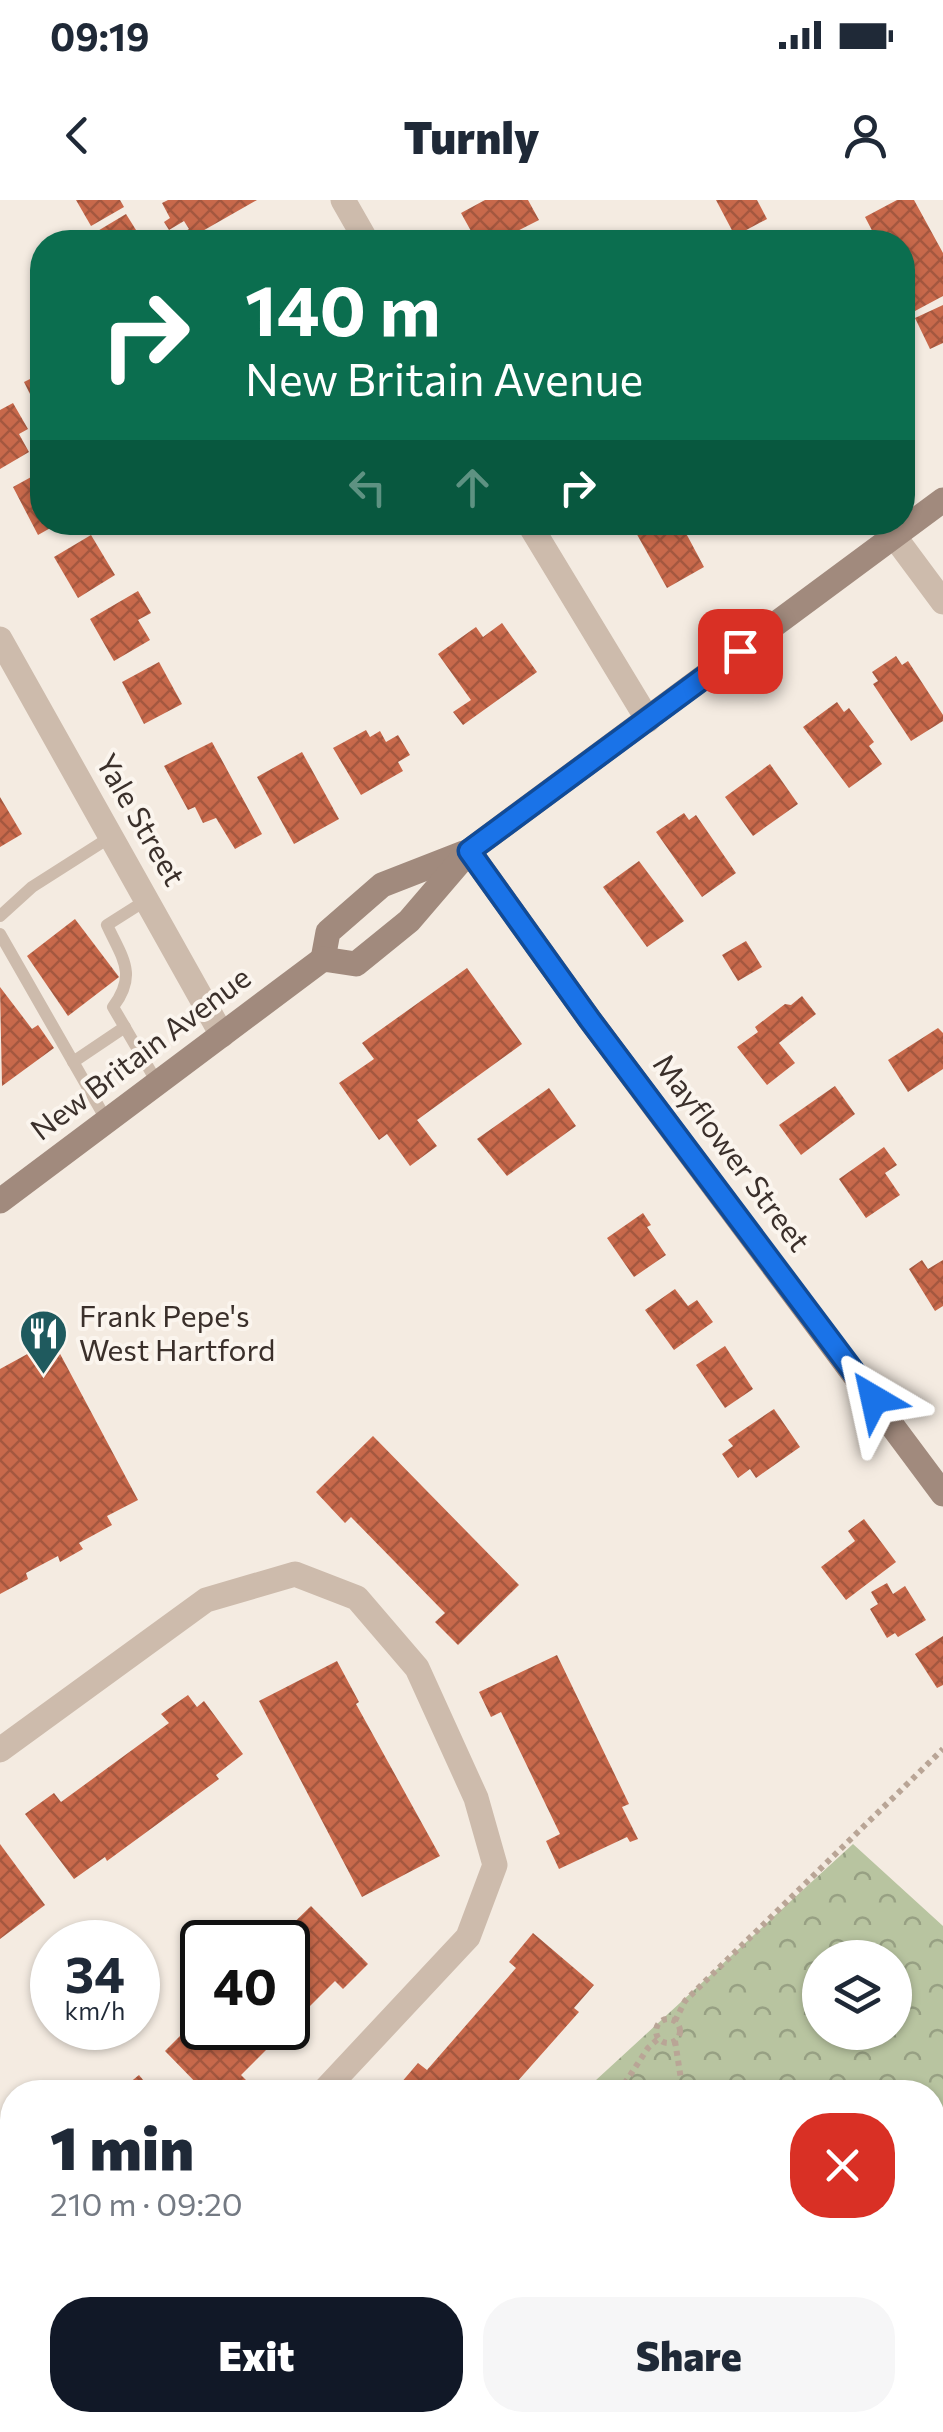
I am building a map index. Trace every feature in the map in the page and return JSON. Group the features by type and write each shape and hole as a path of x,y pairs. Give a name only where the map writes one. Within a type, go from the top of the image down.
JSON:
{"main road":[{"name":"New Britain Avenue","path":"915,521 943,500"},
{"name":"New Britain Avenue","path":"323,960 356,964 409,920 469,851 894,536"},
{"name":"New Britain Avenue","path":"0,1201 323,960 328,932 382,884 469,851"},
{"name":"Mayflower Street","path":"469,851 943,1494"}],"street":[{"path":"343,200 360,230"},
{"path":"536,535 648,720"},
{"path":"894,536 943,602"},
{"name":"Yale Street","path":"0,639 222,1035"},
{"path":"0,1750 206,1600 295,1574 357,1598 417,1668 476,1798 495,1865 468,1936 335,2080"}],"lane":[{"path":"0,916 32,887 112,836"},
{"path":"148,899 108,924 128,972 126,991 113,1007 158,1084"},
{"path":"0,934 107,1122"},
{"path":"74,1062 124,1027"}],"path":[{"path":"675,2021 684,2001 943,1749"},
{"path":"627,2080 659,2038 657,2028 661,2022 675,2021"},
{"path":"675,2021 680,2031 675,2041 681,2080"},
{"path":"659,2038 668,2043 675,2041"}],"green space":[{"path":"853,1844 943,1926 943,2080 596,2080"}],"building":[{"path":"76,200 120,200 124,207 91,226"},
{"path":"257,200 204,230 187,230 184,221 169,230 164,222 170,218 162,203"},
{"path":"485,200 528,200 539,220 519,230 470,230 461,213"},
{"path":"716,200 757,200 767,219 746,230 732,230"},
{"path":"897,200 914,200 943,253 943,296 915,311 915,230 872,230 865,217"},
{"path":"126,214 136,230 99,230"},
{"path":"943,305 943,343 930,349 915,318"},
{"path":"13,403 28,429 19,434 29,452 0,469 0,410"},
{"path":"30,478 30,520 13,487"},
{"path":"91,535 115,575 78,598 54,557"},
{"path":"637,535 687,535 704,567 667,588"},
{"path":"138,591 151,613 138,620 150,640 114,661 90,619"},
{"path":"502,623 537,672 463,725 453,712 471,700 438,654 476,627 483,637"},
{"path":"896,656 902,665 908,661 943,715 943,721 911,741 873,684 878,681 872,672"},
{"path":"159,662 182,704 144,724 122,682"},
{"path":"837,702 844,712 849,708 874,742 869,746 882,764 849,788 803,727"},
{"path":"366,730 370,737 380,731 386,742 398,735 410,755 398,762 403,771 361,795 333,748"},
{"path":"212,742 262,834 235,849 216,818 203,823 195,807 188,810 164,766"},
{"path":"302,752 339,819 294,844 257,777"},
{"path":"770,764 798,804 753,836 725,797"},
{"path":"0,797 22,834 0,847"},
{"path":"684,813 689,820 696,815 736,873 702,897 656,832"},
{"path":"639,861 684,921 647,947 603,887"},
{"path":"75,919 119,977 68,1016 27,956"},
{"path":"746,941 762,967 738,981 722,955"},
{"path":"467,968 522,1044 417,1120 437,1146 410,1166 387,1134 379,1140 339,1083 374,1059 362,1043"},
{"path":"0,987 32,1029 38,1025 54,1048 2,1086"},
{"path":"802,996 816,1014 779,1043 795,1063 767,1085 737,1047 758,1032 755,1027"},
{"path":"938,1028 943,1033 943,1069 908,1092 888,1060"},
{"path":"835,1086 855,1114 801,1155 779,1125"},
{"path":"549,1088 576,1126 507,1176 477,1139"},
{"path":"884,1147 897,1165 885,1173 900,1195 866,1218 839,1179"},
{"path":"643,1213 651,1225 647,1227 666,1255 634,1277 607,1238"},
{"path":"922,1260 928,1269 943,1260 943,1306 935,1311 909,1269"},
{"path":"675,1289 688,1306 697,1300 713,1322 674,1350 645,1310"},
{"path":"42,1346 58,1350 138,1500 107,1516 112,1525 79,1543 83,1549 60,1562 58,1556 26,1573 28,1579 0,1594 0,1369"},
{"path":"725,1346 753,1389 725,1408 696,1365"},
{"path":"774,1409 800,1447 756,1478 750,1469 738,1478 722,1454 733,1446 728,1440"},
{"path":"373,1436 519,1585 458,1645 435,1622 445,1613 351,1517 345,1523 316,1492"},
{"path":"864,1519 896,1562 846,1600 821,1567 855,1541 848,1531"},
{"path":"887,1583 893,1594 905,1586 926,1620 898,1637 895,1633 887,1638 870,1609 878,1604 871,1592"},
{"path":"943,1636 943,1685 937,1688 915,1654"},
{"path":"557,1655 629,1804 622,1807 638,1839 630,1842 627,1837 559,1869 546,1841 560,1834 501,1712 491,1717 479,1692"},
{"path":"337,1661 359,1702 356,1704 440,1856 362,1897 259,1701"},
{"path":"188,1695 197,1707 204,1701 243,1754 216,1775 219,1779 107,1861 105,1857 74,1879 25,1814 54,1793 61,1802 169,1723 161,1714"},
{"path":"0,1844 45,1905 0,1939"},
{"path":"311,1906 368,1964 343,1989 335,1981 310,2006 310,1920 297,1920"},
{"path":"533,1933 594,1985 574,2008 579,2012 519,2080 403,2080 418,2063 427,2070 516,1968 509,1962"},
{"path":"180,2036 180,2050 266,2050 241,2075 246,2080 193,2080 165,2051"}],"place":[{"name":"Frank Pepe's West Hartford","path":"44,1376"}],"route":[{"path":"740,651 469,851 590,1020 874,1399"}]}
